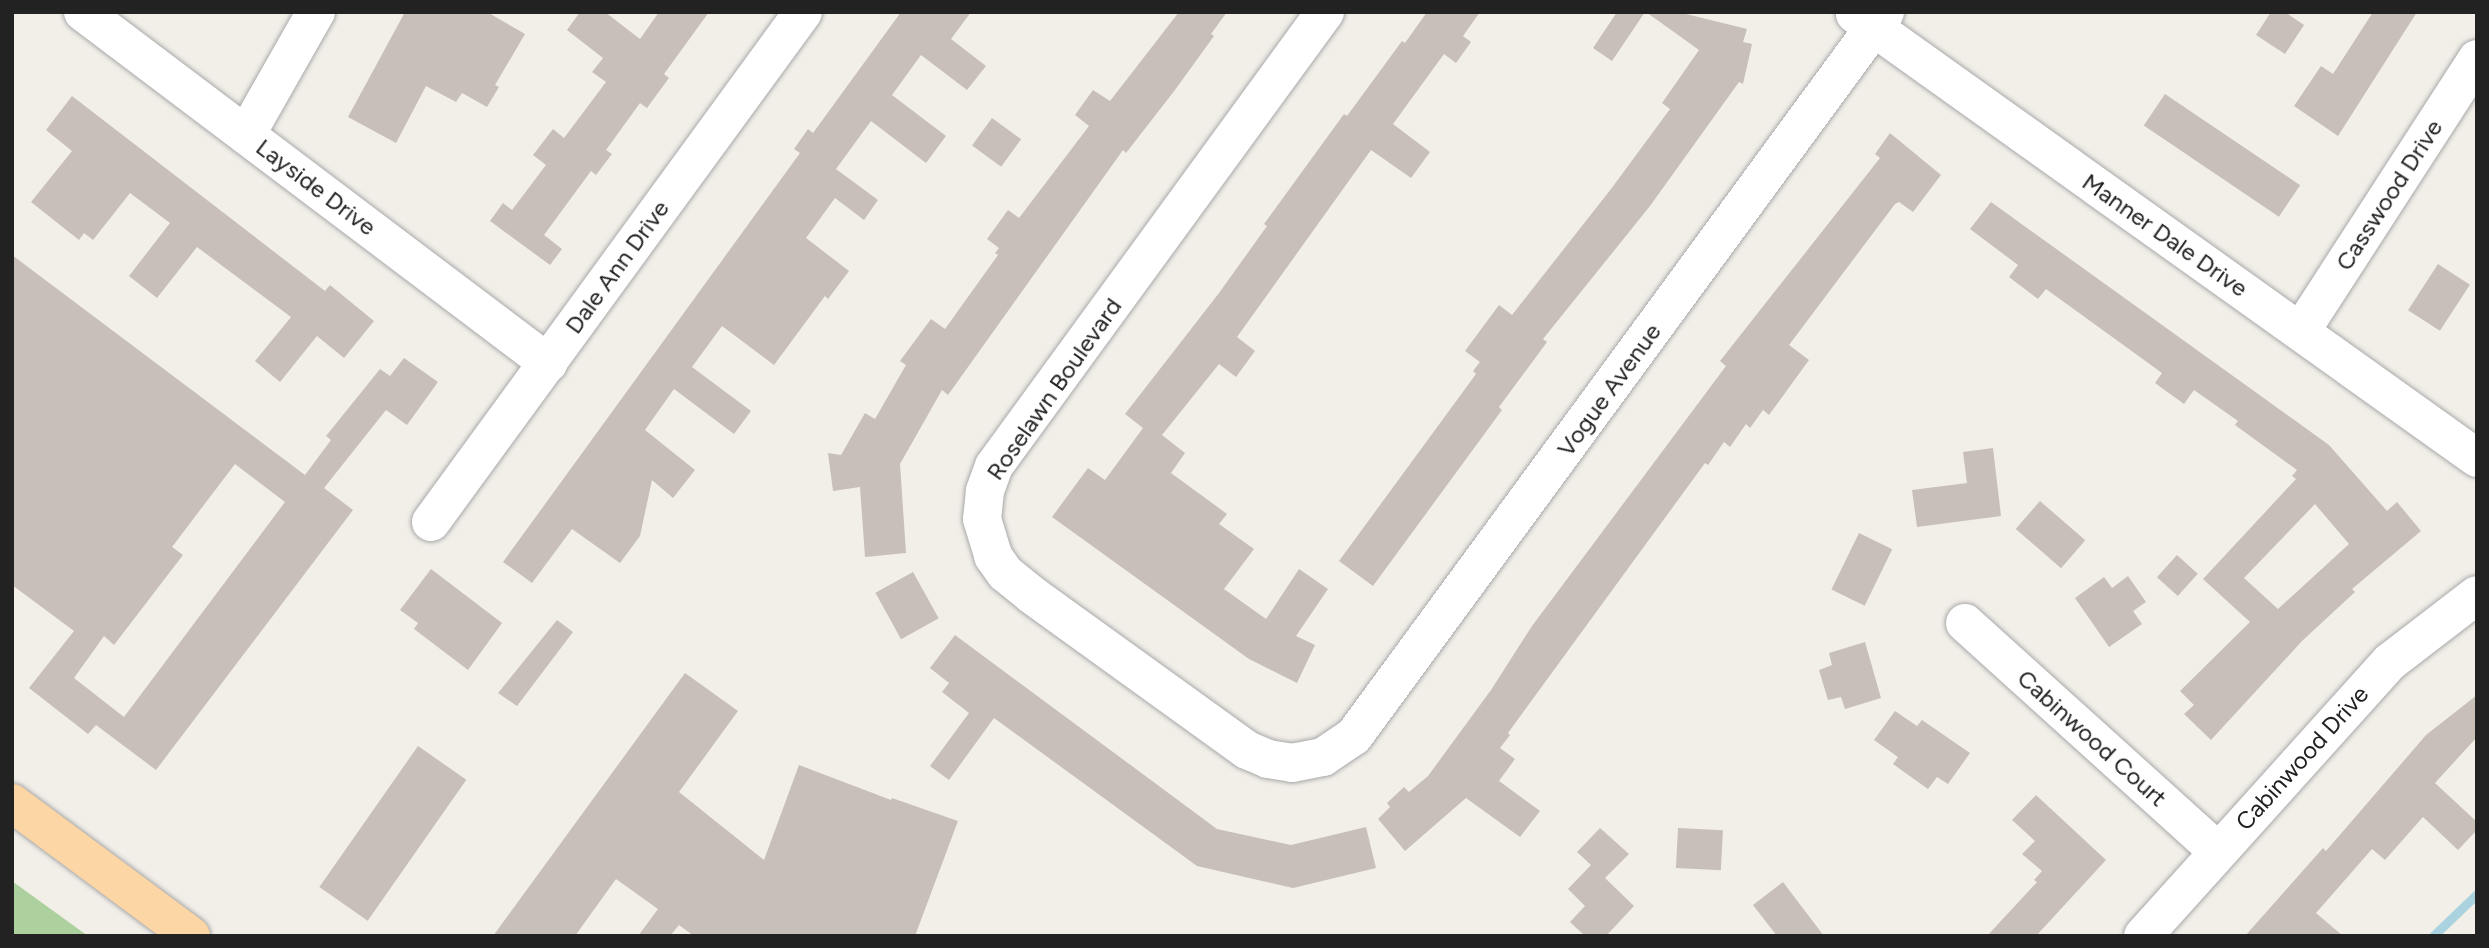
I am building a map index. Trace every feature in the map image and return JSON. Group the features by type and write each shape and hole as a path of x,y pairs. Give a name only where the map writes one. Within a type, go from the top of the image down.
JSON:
{"main road":[{"path":"12,803 191,936"}],"street":[{"name":"Layside Drive","path":"83,12 548,363"},
{"path":"247,135 316,12"},
{"name":"Dale Ann Drive","path":"431,522 803,12"},
{"name":"Roselawn Boulevard","path":"1323,757 1292,763 1268,759 1247,751 1005,573 993,556 982,519 985,491 994,466 1325,12"},
{"name":"Vogue Avenue","path":"1323,757 1354,736 1871,18"},
{"name":"Manner Dale Drive","path":"1871,18 2477,458"},
{"name":"Casswood Drive","path":"2301,331 2477,59"},
{"name":"Cabinwood Drive","path":"2143,936 2391,661 2477,595"},
{"name":"Cabinwood Court","path":"1965,623 2218,852"}],"green space":[{"path":"12,881 88,936 12,936"}],"building":[{"path":"405,12 487,12 525,34 495,85 499,87 487,107 462,93 456,102 426,86 396,143 348,117"},
{"path":"580,12 605,12 640,39 659,12 709,12 664,74 669,78 647,108 640,103 606,150 612,154 596,175 591,171 544,235 562,249 550,265 490,221 503,203 512,210 546,165 533,155 553,129 564,138 606,82 592,72 603,58 567,30"},
{"path":"901,12 971,12 951,39 986,66 967,90 921,55 892,95 946,136 926,163 871,121 836,169 878,200 864,220 835,198 806,238 849,271 828,299 825,296 774,365 722,326 692,367 751,411 734,434 674,389 645,430 695,470 673,498 652,480 640,536 620,563 572,529 532,583 503,562 800,153 794,149 808,129 813,133"},
{"path":"1179,12 1227,12 1211,34 1214,36 1175,90 1126,153 1123,150 948,395 942,390 900,464 906,553 865,557 860,487 833,491 828,453 841,455 865,413 875,419 906,365 900,361 931,319 945,329 998,255 995,253 999,248 987,239 1008,210 1019,218 1089,126 1075,115 1093,90 1110,101"},
{"path":"1427,12 1480,12 1463,36 1471,42 1456,63 1444,54 1393,124 1430,152 1411,178 1371,150 1237,337 1255,351 1236,377 1219,364 1162,435 1185,453 1171,473 1227,514 1219,524 1254,549 1224,589 1266,619 1299,569 1328,589 1296,636 1315,645 1297,683 1249,659 1052,517 1088,468 1105,480 1143,428 1125,414 1219,293 1267,226 1264,224 1344,114 1347,116 1402,41 1405,43"},
{"path":"1617,12 1645,12 1612,61 1593,48"},
{"path":"1646,12 1678,12 1747,29 1743,42 1752,44 1743,84 1739,82 1650,206 1543,339 1547,342 1499,407 1502,410 1373,586 1339,561 1476,374 1473,371 1480,362 1465,351 1499,305 1512,315 1611,189 1670,109 1662,103 1699,50"},
{"path":"2271,12 2285,12 2304,25 2285,54 2256,35"},
{"path":"2373,12 2417,12 2338,136 2294,106 2321,66 2333,74"},
{"path":"2165,94 2300,185 2279,217 2144,126"},
{"path":"72,96 325,291 330,285 374,321 344,358 317,336 280,382 255,361 291,317 197,247 157,298 129,276 170,223 130,193 93,240 84,233 79,240 31,202 72,151 46,130"},
{"path":"992,118 1021,139 1001,167 972,146"},
{"path":"1890,133 1941,175 1913,212 1899,202 1895,204 1789,345 1809,360 1769,415 1763,410 1750,428 1746,424 1730,447 1724,442 1708,465 1705,463 1508,733 1510,735 1500,748 1515,759 1499,781 1540,811 1520,837 1466,798 1405,851 1378,819 1390,807 1387,803 1404,787 1409,792 1428,776 1491,690 1532,626 1726,366 1720,361 1880,158 1875,154"},
{"path":"1991,202 2329,445 2387,511 2397,502 2421,531 2352,589 2355,592 2302,641 2211,740 2184,714 2194,705 2180,691 2250,622 2203,579 2296,479 2292,476 2297,470 2235,425 2238,421 2194,390 2184,404 2155,383 2162,373 2046,289 2038,299 2009,277 2018,265 1970,229","holes":["2315,504 2349,544 2278,609 2244,578"]},
{"path":"12,255 305,475 331,440 326,436 380,369 390,376 404,358 438,382 407,425 386,410 324,488 353,510 156,770 96,725 88,734 29,688 74,631 12,585","holes":["235,464 285,502 124,717 74,678 104,636 114,645 183,555 172,547"]},
{"path":"2438,264 2470,285 2440,331 2408,310"},
{"path":"1993,448 2001,516 1917,527 1912,490 1967,483 1963,452"},
{"path":"2040,501 2085,540 2061,568 2016,529"},
{"path":"1859,533 1892,549 1865,606 1831,590"},
{"path":"2177,555 2198,574 2178,596 2157,577"},
{"path":"431,569 502,623 468,670 414,629 418,623 400,610"},
{"path":"913,572 939,618 901,639 875,593"},
{"path":"2128,576 2146,602 2133,611 2142,624 2109,647 2075,598 2104,577 2112,588"},
{"path":"557,620 573,632 517,706 498,693"},
{"path":"955,635 1217,829 1291,845 1366,827 1376,868 1293,888 1197,866 994,718 949,780 930,766 969,713 942,692 949,683 930,668"},
{"path":"1865,642 1881,698 1845,709 1841,697 1828,700 1819,670 1832,665 1829,653"},
{"path":"685,673 738,711 679,792 764,860 799,765 891,800 892,798 958,821 915,936 694,936 679,925 670,936 638,936 658,909 616,879 575,936 493,936"},
{"path":"2477,695 2477,737 2435,783 2477,822 2477,830 2458,850 2423,817 2385,860 2372,849 2316,913 2343,936 2245,936 2323,848 2326,851 2426,735"},
{"path":"1895,711 1917,726 1922,720 1970,753 1948,784 1937,777 1928,789 1893,764 1898,757 1874,740"},
{"path":"418,746 466,780 368,921 319,887"},
{"path":"2036,795 2106,860 2036,936 1987,936 2037,882 2034,880 2042,871 2022,854 2035,841 2012,820"},
{"path":"1600,828 1629,854 1605,878 1634,906 1606,936 1585,936 1570,922 1585,906 1568,889 1591,865 1577,852"},
{"path":"1678,828 1723,830 1721,870 1676,868"},
{"path":"1783,882 1824,936 1777,936 1753,905"}],"waterway":[{"path":"2433,936 2477,894"}]}
